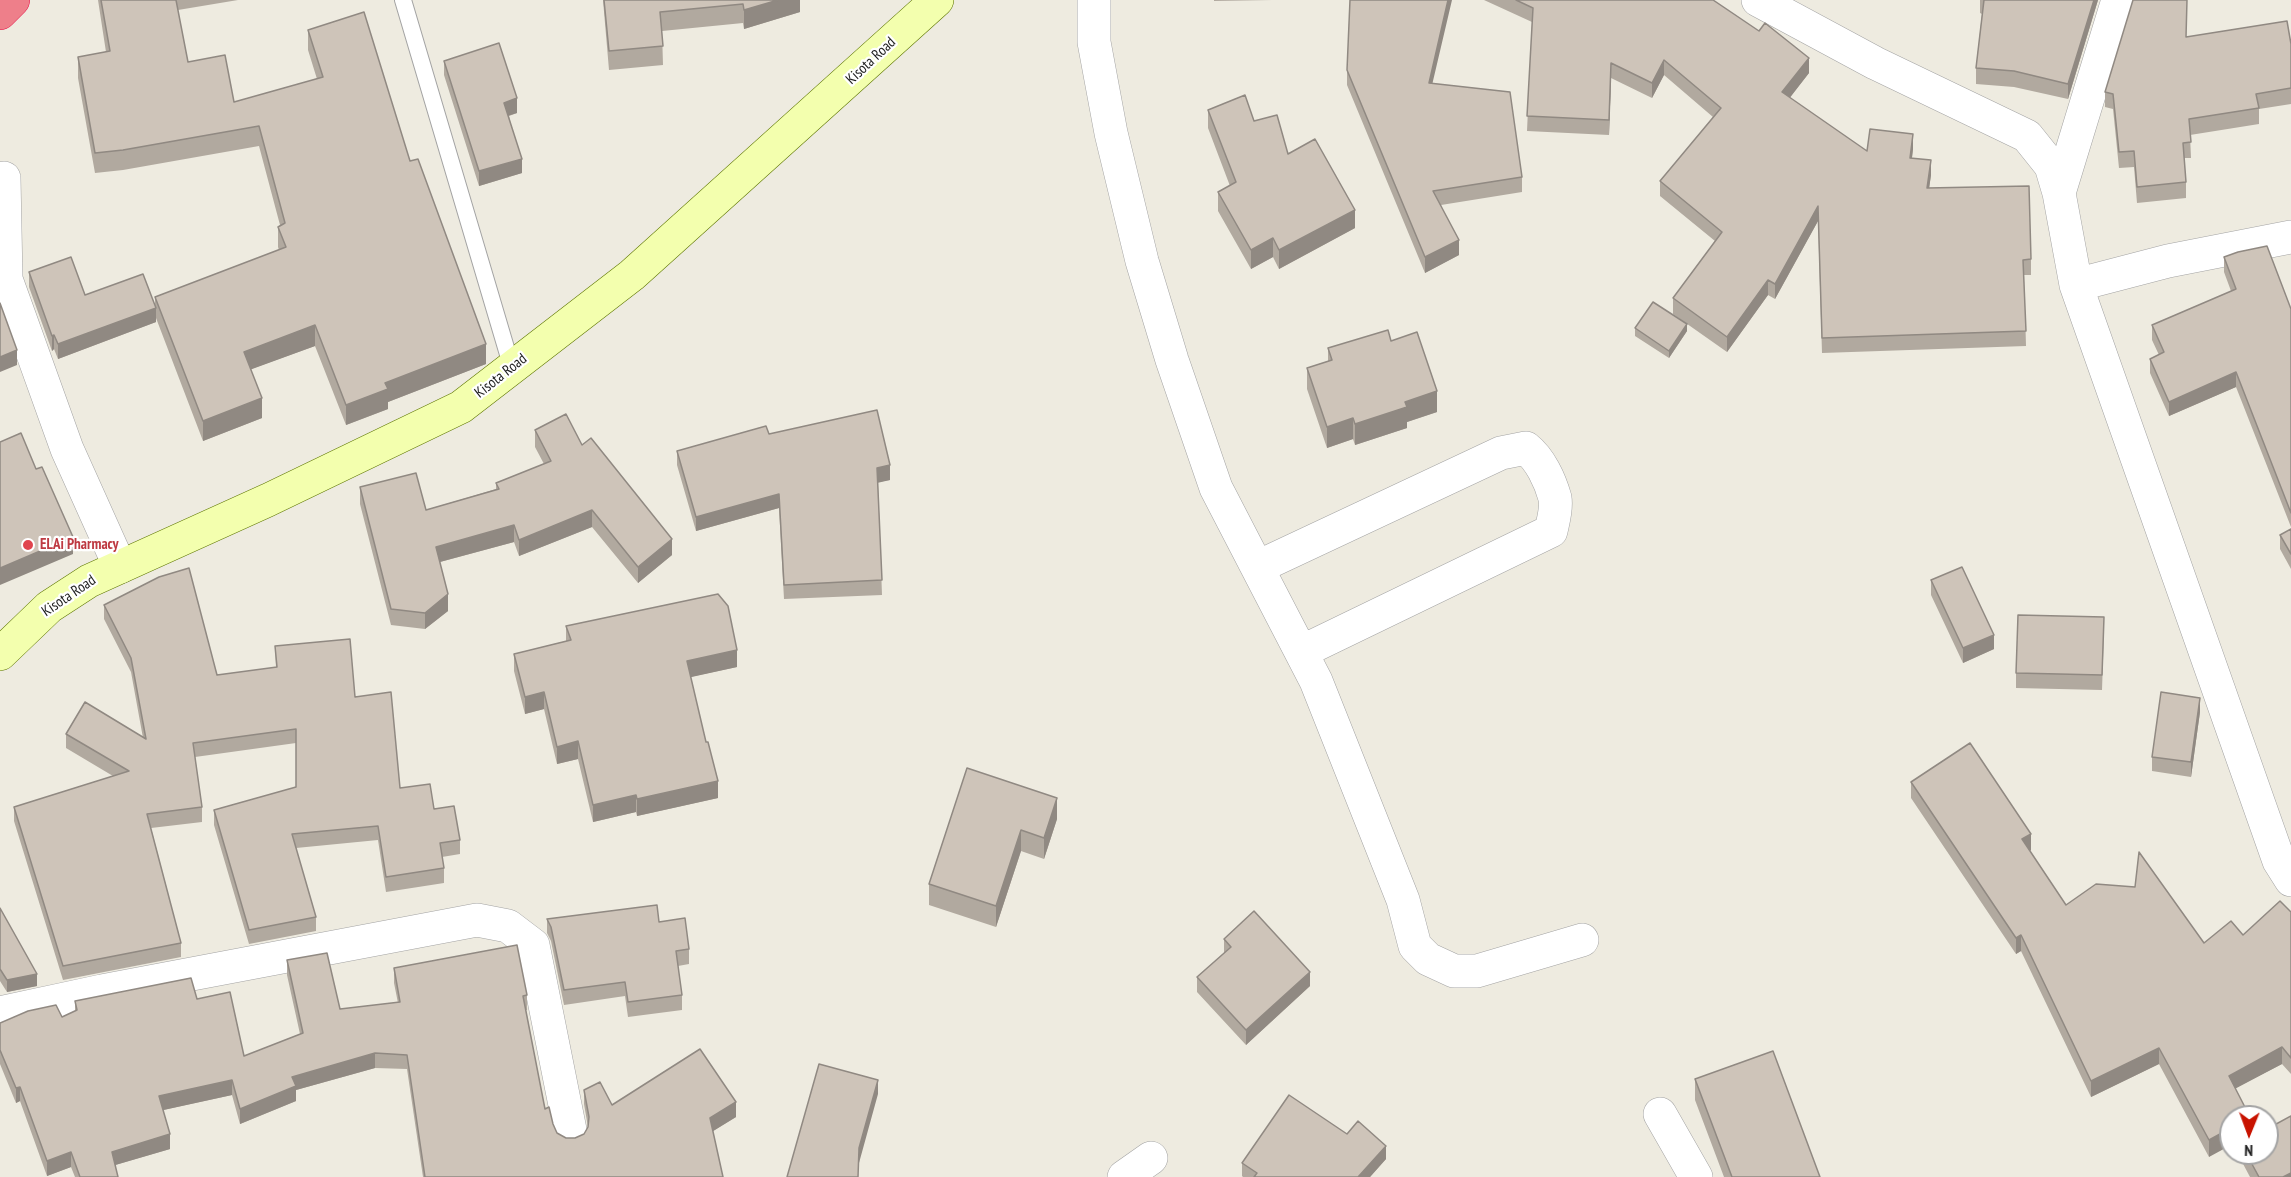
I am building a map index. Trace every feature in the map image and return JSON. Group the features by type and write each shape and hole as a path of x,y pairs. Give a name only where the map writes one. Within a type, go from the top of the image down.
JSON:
{"highway":[{"path":"0,13 13,0"}],"street":[{"name":"Kisota Road","path":"0,654 49,607 89,581 268,500 461,407 632,275 810,117 937,0"},
{"path":"1094,0 1094,42 1111,133 1142,261 1172,360 1216,488 1316,681 1403,900 1415,946 1428,959 1454,971 1478,971 1582,940"},
{"path":"1758,0 1875,63 2026,136 2051,166 2059,193 2076,285 2276,851 2291,880"},
{"path":"2059,193 2118,0"},
{"path":"4,178 6,279 67,449 120,567"},
{"path":"2076,285 2168,261 2291,237"},
{"path":"1258,567 1501,453 1526,448 1537,457 1555,499 1555,515 1551,531 1301,652"},
{"path":"0,1014 102,991 477,920 508,926 533,945 571,1135"},
{"path":"1659,1113 1696,1177"},
{"path":"1124,1177 1151,1158"}],"lane":[{"path":"403,0 512,368"}],"building":[{"path":"101,0 176,0 188,62 225,55 234,102 323,77 308,30 364,12 410,161 418,159 486,344 385,383 388,389 346,405 315,325 244,352 262,398 203,421 155,297 286,247 278,227 285,223 259,126 95,153 78,57 110,51"},
{"path":"604,0 778,0 744,10 743,4 660,12 663,46 609,51"},
{"path":"1350,0 1448,0 1429,83 1510,92 1522,177 1433,191 1459,240 1425,257 1347,70"},
{"path":"1516,0 1713,0 1759,31 1765,23 1809,58 1782,92 1867,151 1870,129 1913,134 1910,158 1931,160 1927,188 2029,186 2031,259 2023,260 2026,331 1822,338 1818,206 1775,284 1768,280 1727,337 1673,298 1722,232 1660,181 1721,108 1664,60 1652,83 1611,63 1609,120 1527,116 1533,8"},
{"path":"1984,0 2094,0 2068,84 2014,71 1976,68"},
{"path":"2133,0 2187,0 2186,37 2287,21 2291,44 2291,88 2256,94 2259,108 2189,119 2191,142 2183,143 2186,182 2137,187 2134,151 2119,152 2113,94 2105,92"},
{"path":"499,43 517,98 504,103 522,159 479,171 444,61"},
{"path":"1245,95 1254,121 1277,115 1288,154 1315,139 1355,210 1279,250 1273,238 1251,250 1218,192 1236,182 1208,110"},
{"path":"2267,246 2291,309 2291,513 2236,372 2169,402 2150,359 2164,352 2152,325 2236,289 2224,257"},
{"path":"71,257 85,295 143,274 156,308 58,344 54,335 52,336 29,272"},
{"path":"1653,302 1687,324 1669,351 1635,328"},
{"path":"0,303 17,350 0,357"},
{"path":"1388,330 1391,341 1417,332 1437,391 1405,402 1407,407 1355,424 1353,418 1327,427 1307,368 1332,360 1328,348"},
{"path":"877,410 890,465 877,468 882,580 784,585 779,494 696,517 677,451 766,426 769,434"},
{"path":"566,414 582,445 591,438 672,539 638,567 592,510 519,540 514,525 436,547 448,594 425,613 391,609 360,487 416,473 426,510 499,489 496,483 551,461 535,430"},
{"path":"21,433 36,469 42,467 73,537 0,568 0,442"},
{"path":"2291,529 2291,554 2280,535"},
{"path":"1962,567 1994,635 1963,648 1931,580"},
{"path":"189,568 217,675 277,667 275,646 350,639 355,697 391,692 400,788 430,784 434,809 454,806 460,840 440,843 444,868 386,877 378,826 292,834 316,917 249,930 214,810 296,787 296,729 193,743 202,807 147,814 181,943 63,966 14,807 129,771 66,734 85,702 146,739 131,658 104,605 159,577"},
{"path":"718,594 728,606 737,650 687,661 706,742 708,742 718,781 637,799 636,795 593,805 578,741 557,747 544,692 525,697 514,654 571,640 566,626"},
{"path":"2018,615 2104,617 2102,675 2016,673"},
{"path":"2161,692 2200,698 2191,762 2152,757"},
{"path":"1970,743 2031,834 2022,839 2066,905 2096,884 2135,887 2139,852 2204,943 2231,921 2243,935 2280,901 2291,912 2291,1058 2282,1047 2229,1076 2244,1105 2219,1105 2219,1135 2209,1140 2159,1048 2091,1081 2021,935 2016,938 1911,782"},
{"path":"967,768 1057,798 1044,838 1021,830 996,906 929,884"},
{"path":"657,905 659,922 685,918 689,949 676,951 682,995 628,1002 625,982 564,990 551,927 547,919"},
{"path":"0,908 37,974 7,980 0,969"},
{"path":"1254,911 1310,972 1246,1030 1197,977 1231,947 1224,939"},
{"path":"517,945 527,995 523,996 545,1109 549,1107 557,1133 566,1138 575,1138 584,1134 588,1127 589,1117 584,1090 600,1082 612,1105 700,1049 736,1102 710,1118 723,1177 425,1177 407,1055 375,1053 292,1077 296,1086 240,1109 232,1080 159,1096 170,1134 112,1152 118,1177 80,1177 71,1152 47,1161 20,1087 16,1088 0,1050 0,1023 28,1011 56,1005 62,1017 77,1010 75,1001 191,978 197,999 230,992 244,1056 303,1033 287,960 327,953 340,1009 400,1002 394,968"},
{"path":"1773,1051 1820,1177 1732,1177 1695,1079"},
{"path":"819,1064 878,1080 859,1148 858,1177 787,1177"},
{"path":"1289,1095 1347,1134 1358,1121 1386,1146 1358,1177 1254,1177 1257,1173 1242,1163"},
{"path":"2291,1116 2291,1173 2283,1177 2259,1177 2252,1165 2279,1165 2279,1122"}],"place":[{"name":"ELAi Pharmacy","path":"28,545"}]}
